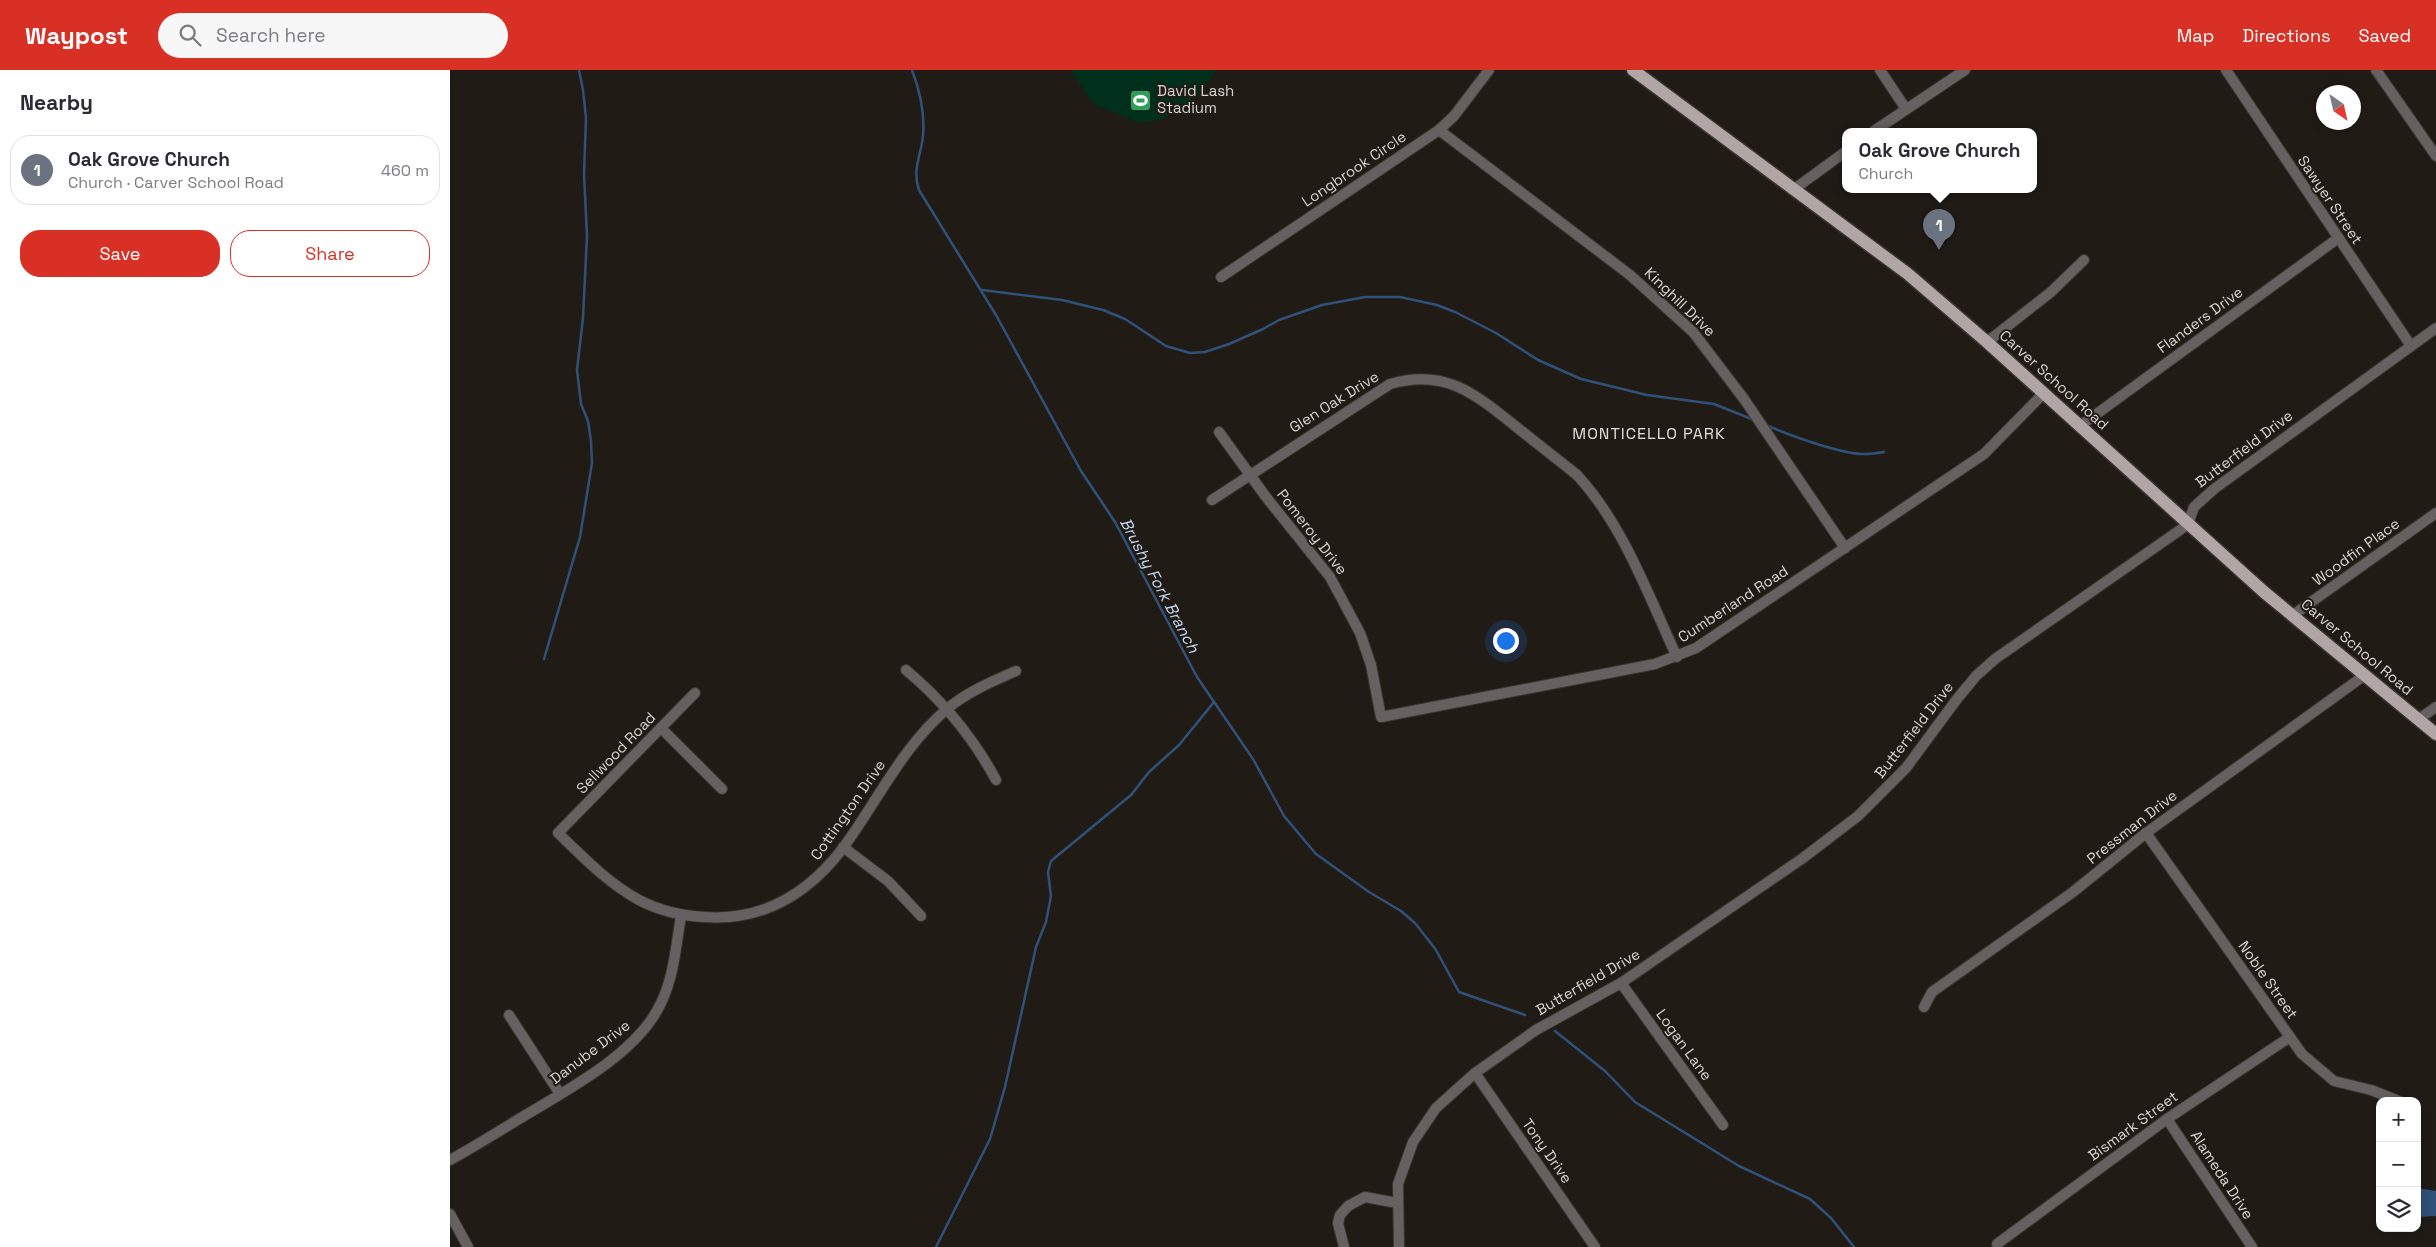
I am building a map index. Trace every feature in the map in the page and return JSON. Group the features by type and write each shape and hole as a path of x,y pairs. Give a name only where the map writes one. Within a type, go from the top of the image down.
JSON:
{"main road":[{"name":"Carver School Road","path":"1633,70 1908,274 1987,342 2188,524 2293,616 2436,734"}],"street":[{"name":"Longbrook Circle","path":"1221,277 1439,130 1454,116 1489,70"},
{"path":"1880,70 1906,109"},
{"path":"1878,128 1965,70"},
{"name":"Sawyer Street","path":"2226,70 2337,239 2411,346"},
{"path":"2376,70 2436,156"},
{"name":"Kinghill Drive","path":"1439,130 1630,276 1693,332 1744,399 1845,548"},
{"path":"1793,190 1842,154"},
{"name":"Flanders Drive","path":"2080,426 2337,239"},
{"path":"1987,342 2051,292 2084,260"},
{"name":"Butterfield Drive","path":"1399,1247 1398,1184 1404,1165 1423,1124 1436,1108 1475,1073 1536,1030 1621,984 1803,858 1858,816 1906,768 1976,676 1994,659 2188,524 2194,507 2214,489 2436,328"},
{"name":"Glen Oak Drive","path":"1212,500 1390,384 1407,379 1429,379 1449,382 1476,395 1577,475 1590,489 1620,534 1677,657"},
{"name":"Cumberland Road","path":"1381,717 1655,664 1696,648 1984,454 2044,393"},
{"name":"Pomeroy Drive","path":"1219,432 1249,475 1320,563 1347,607 1360,634 1371,665 1381,717"},
{"name":"Woodfin Place","path":"2293,616 2436,513"},
{"path":"906,670 947,709 971,738 996,780"},
{"name":"Cottington Drive","path":"558,833 602,876 640,901 681,916 730,918 764,911 781,904 813,882 843,847 892,773 917,740 947,709 982,686 1016,670"},
{"name":"Pressman Drive","path":"1924,1007 1932,992 2073,892 2146,833 2365,675"},
{"name":"Sellwood Road","path":"558,833 695,693"},
{"path":"2419,720 2436,707"},
{"path":"661,728 722,789"},
{"name":"Noble Street","path":"2146,833 2302,1054 2334,1081 2371,1090 2389,1097"},
{"path":"843,847 888,881 921,916"},
{"name":"Danube Drive","path":"450,1160 560,1094 630,1044 650,1022 668,987 681,916"},
{"name":"Logan Lane","path":"1621,984 1722,1125"},
{"path":"509,1015 560,1094"},
{"name":"Bismark Street","path":"1997,1244 2167,1119 2290,1037"},
{"name":"Tony Drive","path":"1475,1073 1595,1247"},
{"name":"Alameda Drive","path":"2167,1119 2252,1247"},
{"path":"1344,1247 1338,1223 1340,1215 1348,1206 1364,1197 1397,1203"},
{"path":"450,1214 468,1247"}],"green space":[{"name":"David Lash Stadium","path":"1070,70 1216,70 1199,95 1165,118 1140,123 1093,104"}],"water":[{"path":"2421,1189 2436,1191 2436,1216 2421,1217"}],"waterway":[{"path":"544,659 580,537 592,463 588,421 581,404 577,370 583,318 587,236 584,174 586,118 579,70"},
{"name":"Brushy Fork Branch","path":"912,70 920,94 923,111 923,136 916,176 919,190 996,315 1081,471 1115,522 1197,677 1253,759 1284,816 1316,854 1369,892 1401,911 1415,923 1436,950 1459,992 1525,1015"},
{"path":"982,290 1062,300 1103,310 1125,319 1166,346 1190,353 1205,352 1229,344 1279,320 1322,305 1365,297 1400,297 1437,305 1455,312 1496,333 1538,360 1581,379 1647,395 1714,404 1754,420"},
{"path":"1766,425 1829,448 1865,454 1884,452"},
{"path":"936,1247 990,1139 1005,1087 1036,947 1046,922 1051,896 1048,872 1051,861 1131,795 1149,772 1179,745 1214,702"},
{"name":"Brushy Fork Branch","path":"1555,1031 1605,1071 1635,1102 1739,1166 1810,1199 1831,1218 1854,1247"}],"place":[{"name":"David Lash Stadium","path":"1141,100"},
{"name":"Oak Grove Church","path":"1939,250"}],"district":[{"name":"MONTICELLO PARK","path":"1649,433"}]}
